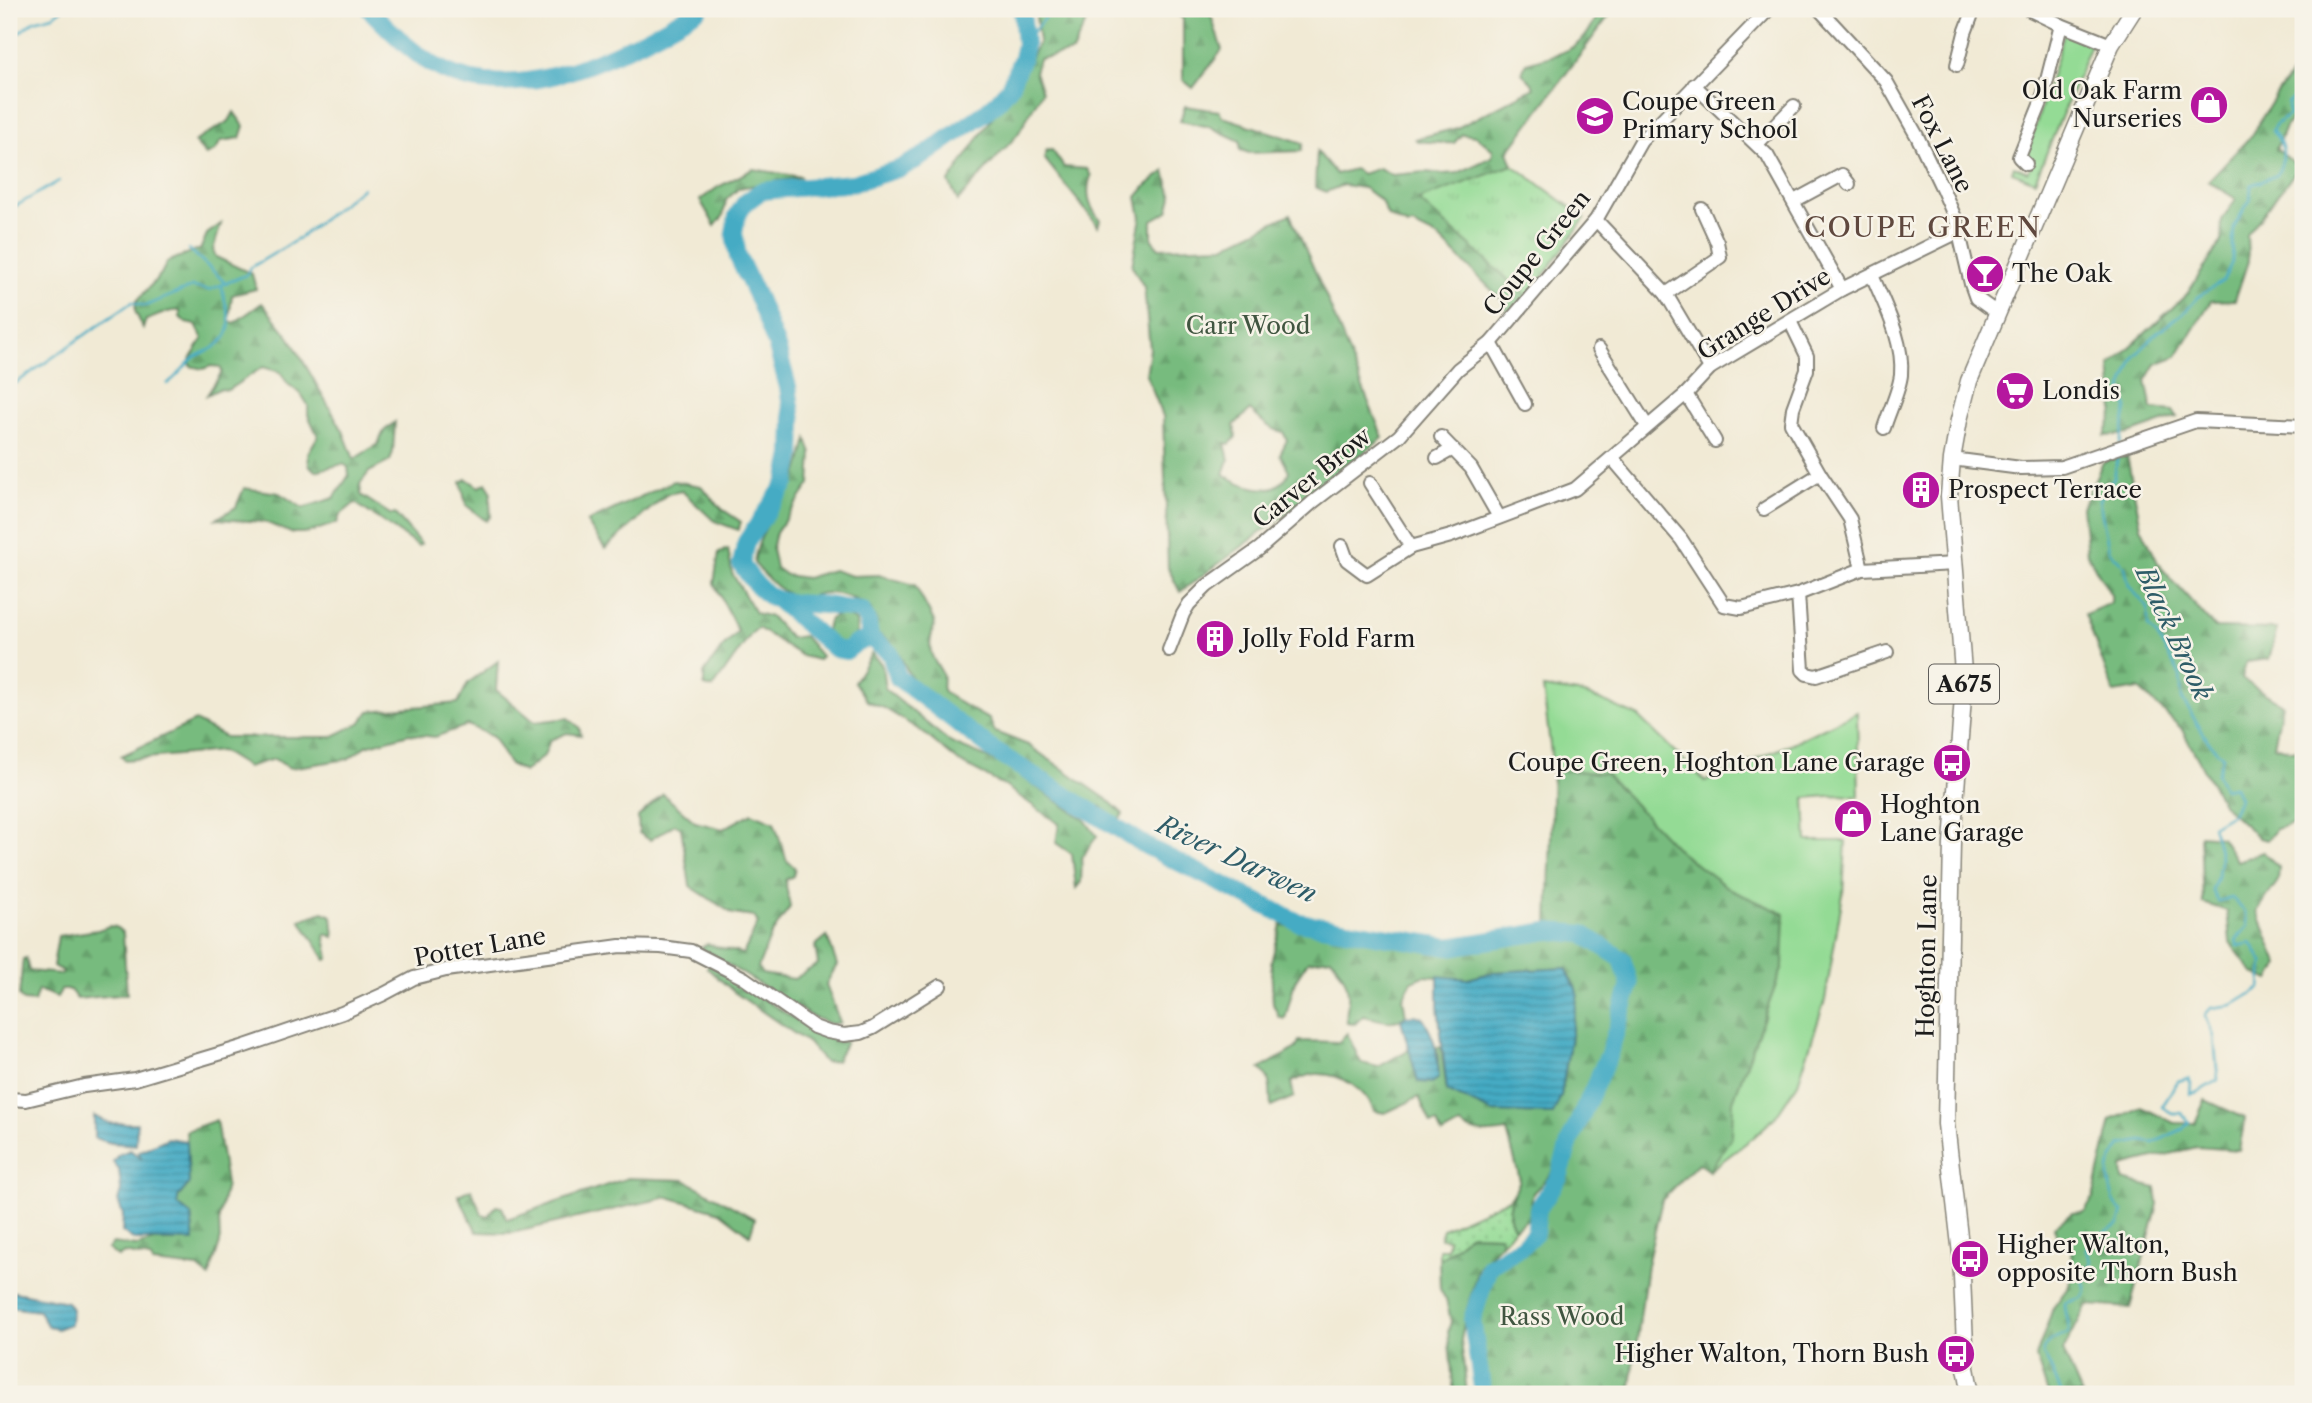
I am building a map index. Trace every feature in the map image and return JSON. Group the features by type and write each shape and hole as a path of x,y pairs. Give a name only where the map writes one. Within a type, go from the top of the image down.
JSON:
{"main road":[{"name":"Hoghton Lane","path":"1971,1394 1966,1368 1961,1254 1946,1124 1952,843 1964,684 1949,496 1952,459 1969,381 2111,45 2134,9"}],"street":[{"name":"Coupe Green","path":"1525,404 1491,343 1596,220 1642,141 1769,9"},
{"name":"Fox Lane","path":"1819,9 1886,81 1917,136 1956,220 1976,298 1997,313"},
{"path":"1957,65 1974,9"},
{"path":"2028,9 2111,45"},
{"path":"2026,164 2018,157 2042,100 2061,25"},
{"path":"1695,85 1767,155 1842,289"},
{"path":"1757,144 1794,106"},
{"path":"1794,201 1842,176 1849,184"},
{"path":"1666,294 1720,257 1717,242 1702,209"},
{"path":"1596,220 1666,294 1710,368"},
{"name":"Grange Drive","path":"1342,546 1347,560 1367,575 1411,547 1451,536 1574,489 1686,394 1710,368 1842,289 1958,232"},
{"path":"1872,275 1901,353 1901,377 1884,428"},
{"path":"1790,321 1807,356 1808,370 1793,408 1791,423 1850,519 1862,569"},
{"name":"Carver Brow","path":"1169,650 1183,614 1207,586 1259,549 1313,502 1399,436 1458,369 1491,343"},
{"path":"1599,349 1647,426"},
{"path":"1686,394 1715,441"},
{"path":"1952,459 2021,468 2062,467 2196,421 2303,426"},
{"path":"1441,437 1471,468 1499,517"},
{"path":"1437,458 1453,449"},
{"path":"1612,458 1681,539 1724,605 1741,608 1798,594 1862,569 1955,564"},
{"path":"1764,509 1820,474"},
{"path":"1370,483 1411,547"},
{"path":"1798,594 1802,670 1807,674 1816,676 1887,652"},
{"name":"Potter Lane","path":"9,1100 26,1100 83,1086 135,1079 206,1058 342,1013 414,978 486,964 620,946 691,951 744,978 814,1027 844,1035 873,1028 940,986"}],"green space":[{"path":"1035,9 1097,9 1089,16 1072,52 1039,59 1035,72 1042,92 1018,134 958,201 949,182 1020,76 1039,42"},
{"path":"1172,9 1209,9 1222,50 1193,88 1183,80 1183,19"},
{"path":"1602,9 1614,9 1508,152 1513,165 1419,200 1528,297 1510,317 1502,300 1439,238 1388,216 1381,201 1364,188 1343,185 1326,192 1315,187 1317,151 1336,174 1354,169 1362,174 1379,168 1392,175 1458,173 1492,157 1493,150 1476,136 1462,134 1454,143 1419,142 1415,139 1457,128 1534,88 1522,73 1526,63 1571,48 1586,35"},
{"path":"2064,33 2091,45 2035,181 2012,172 2014,166 2028,172 2032,165 2026,157"},
{"path":"2303,59 2303,108 2285,127 2276,149 2299,167 2247,235 2248,261 2235,300 2211,301 2177,356 2156,364 2146,381 2152,409 2173,411 2177,417 2129,434 2105,436 2114,411 2110,366 2187,294 2221,242 2222,219 2236,199 2208,181 2250,137"},
{"path":"1185,106 1219,111 1223,117 1303,143 1301,151 1249,153 1240,150 1240,141 1210,127 1180,121"},
{"path":"234,112 244,126 240,138 221,141 215,151 206,155 194,142 229,121"},
{"path":"1047,149 1052,150 1064,167 1087,169 1091,176 1089,199 1100,220 1098,226 1044,158"},
{"path":"1513,165 1585,218 1528,297 1418,200"},
{"path":"753,169 801,177 739,188 726,200 723,216 715,226 700,200 718,187"},
{"name":"Carr Wood","path":"1165,171 1172,197 1168,211 1152,220 1152,240 1159,248 1224,246 1290,214 1383,438 1285,515 1180,592 1168,568 1163,416 1146,375 1150,349 1144,287 1132,266 1141,217 1137,197","holes":["1250,410 1269,427 1283,432 1287,440 1280,454 1289,471 1277,486 1262,488 1245,485 1224,474 1229,460 1225,443 1230,444 1236,437 1234,425"]},
{"path":"221,224 213,250 216,257 252,274 256,289 232,295 229,320 234,323 262,303 290,338 343,431 354,459 378,444 384,431 395,422 390,461 369,472 360,484 361,495 390,514 395,514 421,544 418,546 355,503 340,515 337,523 307,533 291,533 265,522 216,519 236,507 244,488 279,493 303,508 334,498 349,475 348,467 343,464 315,471 309,465 308,453 318,436 308,415 308,405 280,372 263,367 228,390 219,389 207,395 222,372 220,367 203,369 190,366 190,359 203,339 196,325 186,323 180,317 180,311 176,311 146,320 143,328 135,311 136,302 161,274 167,262 200,250 207,234"},
{"path":"807,439 812,454 810,484 776,533 772,549 776,568 786,575 806,578 833,570 852,576 879,575 915,585 935,623 930,646 943,678 943,690 989,719 995,732 1028,745 1108,800 1123,814 1118,822 1101,806 1096,809 1006,750 919,686 893,646 876,633 871,609 839,594 795,597 775,585 754,563 764,530 796,476"},
{"path":"2127,456 2141,527 2159,565 2215,628 2277,629 2269,659 2246,662 2242,679 2282,704 2274,746 2292,751 2303,749 2303,821 2276,829 2267,840 2259,838 2223,805 2181,728 2139,689 2114,693 2085,614 2111,603 2111,595 2087,554 2082,507 2103,462"},
{"path":"467,479 479,487 486,483 491,491 491,516 486,521 466,505 461,482"},
{"path":"674,481 701,486 722,509 741,522 738,530 714,521 682,491 667,494 605,549 587,522"},
{"path":"728,549 732,573 755,613 771,617 790,638 804,636 821,656 818,660 802,656 758,628 713,688 704,686 704,673 722,648 738,632 714,583 719,552"},
{"path":"841,613 856,621 857,635 844,645 832,642 825,632 830,619"},
{"path":"872,653 882,665 885,689 951,743 1002,764 1085,820 1097,836 1082,857 1081,882 1076,888 1072,854 1056,843 1059,824 1005,786 959,762 921,731 884,708 867,701 854,682"},
{"path":"498,661 496,690 535,722 568,718 579,727 581,735 567,733 550,740 544,756 524,772 509,764 493,737 468,725 435,737 409,734 366,746 348,759 290,768 274,759 247,767 221,751 125,760 121,756 195,721 225,737 331,737 360,723 369,711 458,703 468,683"},
{"path":"1543,688 1585,694 1638,716 1705,781 1857,712 1859,797 1841,795 1805,798 1807,841 1846,841 1843,894 1825,1000 1798,1083 1776,1116 1754,1137 1709,1171 1732,1136 1733,1101 1783,966 1785,914 1731,890 1680,852 1605,773 1553,770"},
{"name":"Rass Wood","path":"1553,770 1605,773 1680,852 1731,890 1785,914 1783,966 1733,1101 1733,1136 1709,1171 1698,1163 1662,1200 1647,1265 1630,1394 1489,1394 1478,1321 1491,1268 1521,1252 1537,1234 1540,1211 1562,1178 1573,1141 1612,1056 1634,985 1626,957 1584,931 1548,927"},
{"path":"663,794 695,822 723,829 752,813 774,822 787,861 795,868 793,876 785,880 790,907 771,935 758,968 762,974 794,979 818,964 815,946 827,936 837,965 826,984 840,1023 831,1024 813,1017 701,948 707,944 743,954 758,923 754,917 733,914 690,886 681,828 675,824 650,840 639,833 638,817"},
{"path":"2200,835 2221,837 2237,861 2263,852 2279,867 2278,881 2257,911 2279,965 2270,980 2253,973 2230,942 2227,911 2203,903"},
{"path":"323,912 332,916 334,937 326,934 329,958 326,960 300,920"},
{"path":"1281,925 1454,952 1548,935 1583,939 1617,961 1626,985 1605,1053 1551,1174 1533,1193 1528,1219 1515,1228 1511,1222 1510,1204 1520,1180 1507,1131 1482,1133 1460,1125 1442,1134 1437,1123 1431,1124 1419,1097 1385,1113 1374,1111 1365,1096 1352,1084 1326,1074 1311,1075 1291,1082 1294,1097 1271,1107 1268,1081 1260,1069 1296,1048 1299,1041 1339,1042 1347,1033 1361,1063 1378,1067 1410,1049 1418,1082 1439,1077 1437,1047 1441,1047 1447,1092 1561,1096 1578,993 1566,968 1494,972 1468,979 1424,976 1412,981 1403,998 1406,1016 1395,1021 1384,1021 1363,1016 1355,1024 1347,1023 1348,989 1332,958 1308,961 1295,981 1285,1019 1279,1017 1273,1004 1271,962"},
{"path":"116,927 123,933 127,994 77,999 70,990 61,990 57,997 38,990 34,1002 23,1001 19,996 23,959 26,958 29,971 62,974 63,971 53,966 58,936"},
{"path":"709,964 820,1035 846,1042 836,1061 824,1062 808,1043 734,992 707,968"},
{"path":"2205,1100 2245,1118 2239,1150 2197,1147 2122,1166 2123,1180 2156,1188 2158,1204 2130,1308 2087,1305 2063,1351 2082,1394 2048,1394 2036,1357 2053,1308 2069,1286 2072,1271 2071,1247 2057,1237 2054,1227 2072,1213 2084,1212 2093,1198 2111,1120 2142,1107 2174,1123 2195,1123"},
{"path":"216,1120 226,1184 219,1218 220,1243 209,1277 198,1268 153,1263 150,1258 124,1253 118,1257 108,1249 113,1243 137,1246 154,1241 194,1241 191,1215 178,1205 178,1197 189,1184 186,1131"},
{"path":"628,1178 685,1180 755,1219 750,1235 720,1212 668,1197 512,1233 477,1232 458,1195 471,1189 482,1214 487,1217 496,1206 502,1207 507,1219"},
{"path":"1514,1193 1509,1211 1515,1228 1502,1242 1498,1235 1470,1234 1439,1260 1439,1249 1447,1249 1448,1239 1440,1238 1443,1229 1509,1199"},
{"path":"1470,1234 1499,1235 1502,1242 1478,1267 1461,1340 1467,1394 1454,1394 1448,1332 1451,1321 1440,1289 1439,1260"}],"water":[{"path":"1566,968 1578,993 1561,1096 1553,1114 1492,1112 1447,1091 1438,1006 1438,976 1468,979 1494,972"},
{"path":"1414,1015 1422,1017 1435,1046 1439,1078 1432,1083 1418,1082 1401,1020"},
{"path":"94,1116 109,1123 137,1123 136,1145 111,1143 94,1138"},
{"path":"168,1138 187,1141 189,1184 178,1197 178,1205 191,1215 194,1241 134,1240 122,1232 123,1215 118,1201 121,1191 119,1170 113,1162 118,1155 130,1150 142,1159 138,1152"},
{"path":"9,1291 67,1302 72,1309 70,1324 57,1329 48,1327 39,1311 9,1307"}],"waterway":[{"path":"15,36 34,21 53,16 62,9"},
{"name":"River Darwen","path":"369,9 404,43 433,65 474,80 507,83 541,79 609,57 699,9"},
{"name":"River Darwen","path":"1022,9 1025,45 1022,58 1009,88 983,114 925,155 901,168 853,183 761,191 745,203 737,216 734,233 738,257 777,347 788,387 793,421 792,455 786,483 746,542 741,564 759,587 775,599 862,611 868,623 870,638 890,653 898,678 993,750 1148,847 1298,922 1449,947 1548,931 1583,934 1622,959 1630,985 1609,1054 1570,1141 1559,1177 1538,1209 1535,1233 1521,1247 1489,1266 1472,1320 1483,1394"},
{"path":"1025,41 1052,9"},
{"name":"Black Brook","path":"2120,444 2127,408 2122,388 2135,356 2198,297 2223,281 2232,262 2234,226 2250,200 2251,185 2277,175 2280,169 2282,147 2272,131 2275,125 2289,115 2288,103 2303,88"},
{"path":"9,210 59,181"},
{"path":"9,388 132,302 145,306 192,287 209,290 246,275 250,268 298,239 362,188"},
{"path":"189,249 227,284"},
{"path":"167,384 191,360 215,347 227,333 229,319 222,287"},
{"name":"Black Brook","path":"2062,1394 2043,1354 2052,1340 2069,1333 2065,1303 2082,1298 2086,1291 2083,1279 2092,1263 2086,1249 2091,1239 2119,1225 2123,1212 2115,1204 2111,1191 2111,1163 2121,1145 2142,1141 2153,1143 2183,1129 2189,1122 2181,1113 2172,1113 2162,1107 2178,1081 2188,1078 2191,1083 2190,1094 2218,1080 2214,1036 2205,1015 2211,1008 2233,1005 2261,988 2263,962 2251,943 2238,946 2236,940 2248,926 2245,912 2232,898 2218,901 2212,890 2220,858 2212,826 2232,814 2239,798 2234,787 2224,789 2217,774 2223,757 2210,744 2182,699 2180,675 2157,636 2148,627 2148,608 2129,586 2125,567 2109,550 2099,500 2114,478 2118,454"},
{"name":"River Darwen","path":"780,602 835,649 846,651 870,638"}],"place":[{"name":"Old Oak Farm Nurseries","path":"2209,105"},
{"name":"Coupe Green Primary School","path":"1595,116"},
{"name":"The Oak","path":"1985,274"},
{"name":"Londis","path":"2015,391"},
{"name":"Prospect Terrace","path":"1921,490"},
{"name":"Jolly Fold Farm","path":"1215,639"},
{"name":"Coupe Green, Hoghton Lane Garage","path":"1952,763"},
{"name":"Hoghton Lane Garage","path":"1853,819"},
{"name":"Higher Walton, opposite Thorn Bush","path":"1970,1259"},
{"name":"Higher Walton, Thorn Bush","path":"1956,1354"}],"district":[{"name":"COUPE GREEN","path":"1923,227"}]}
